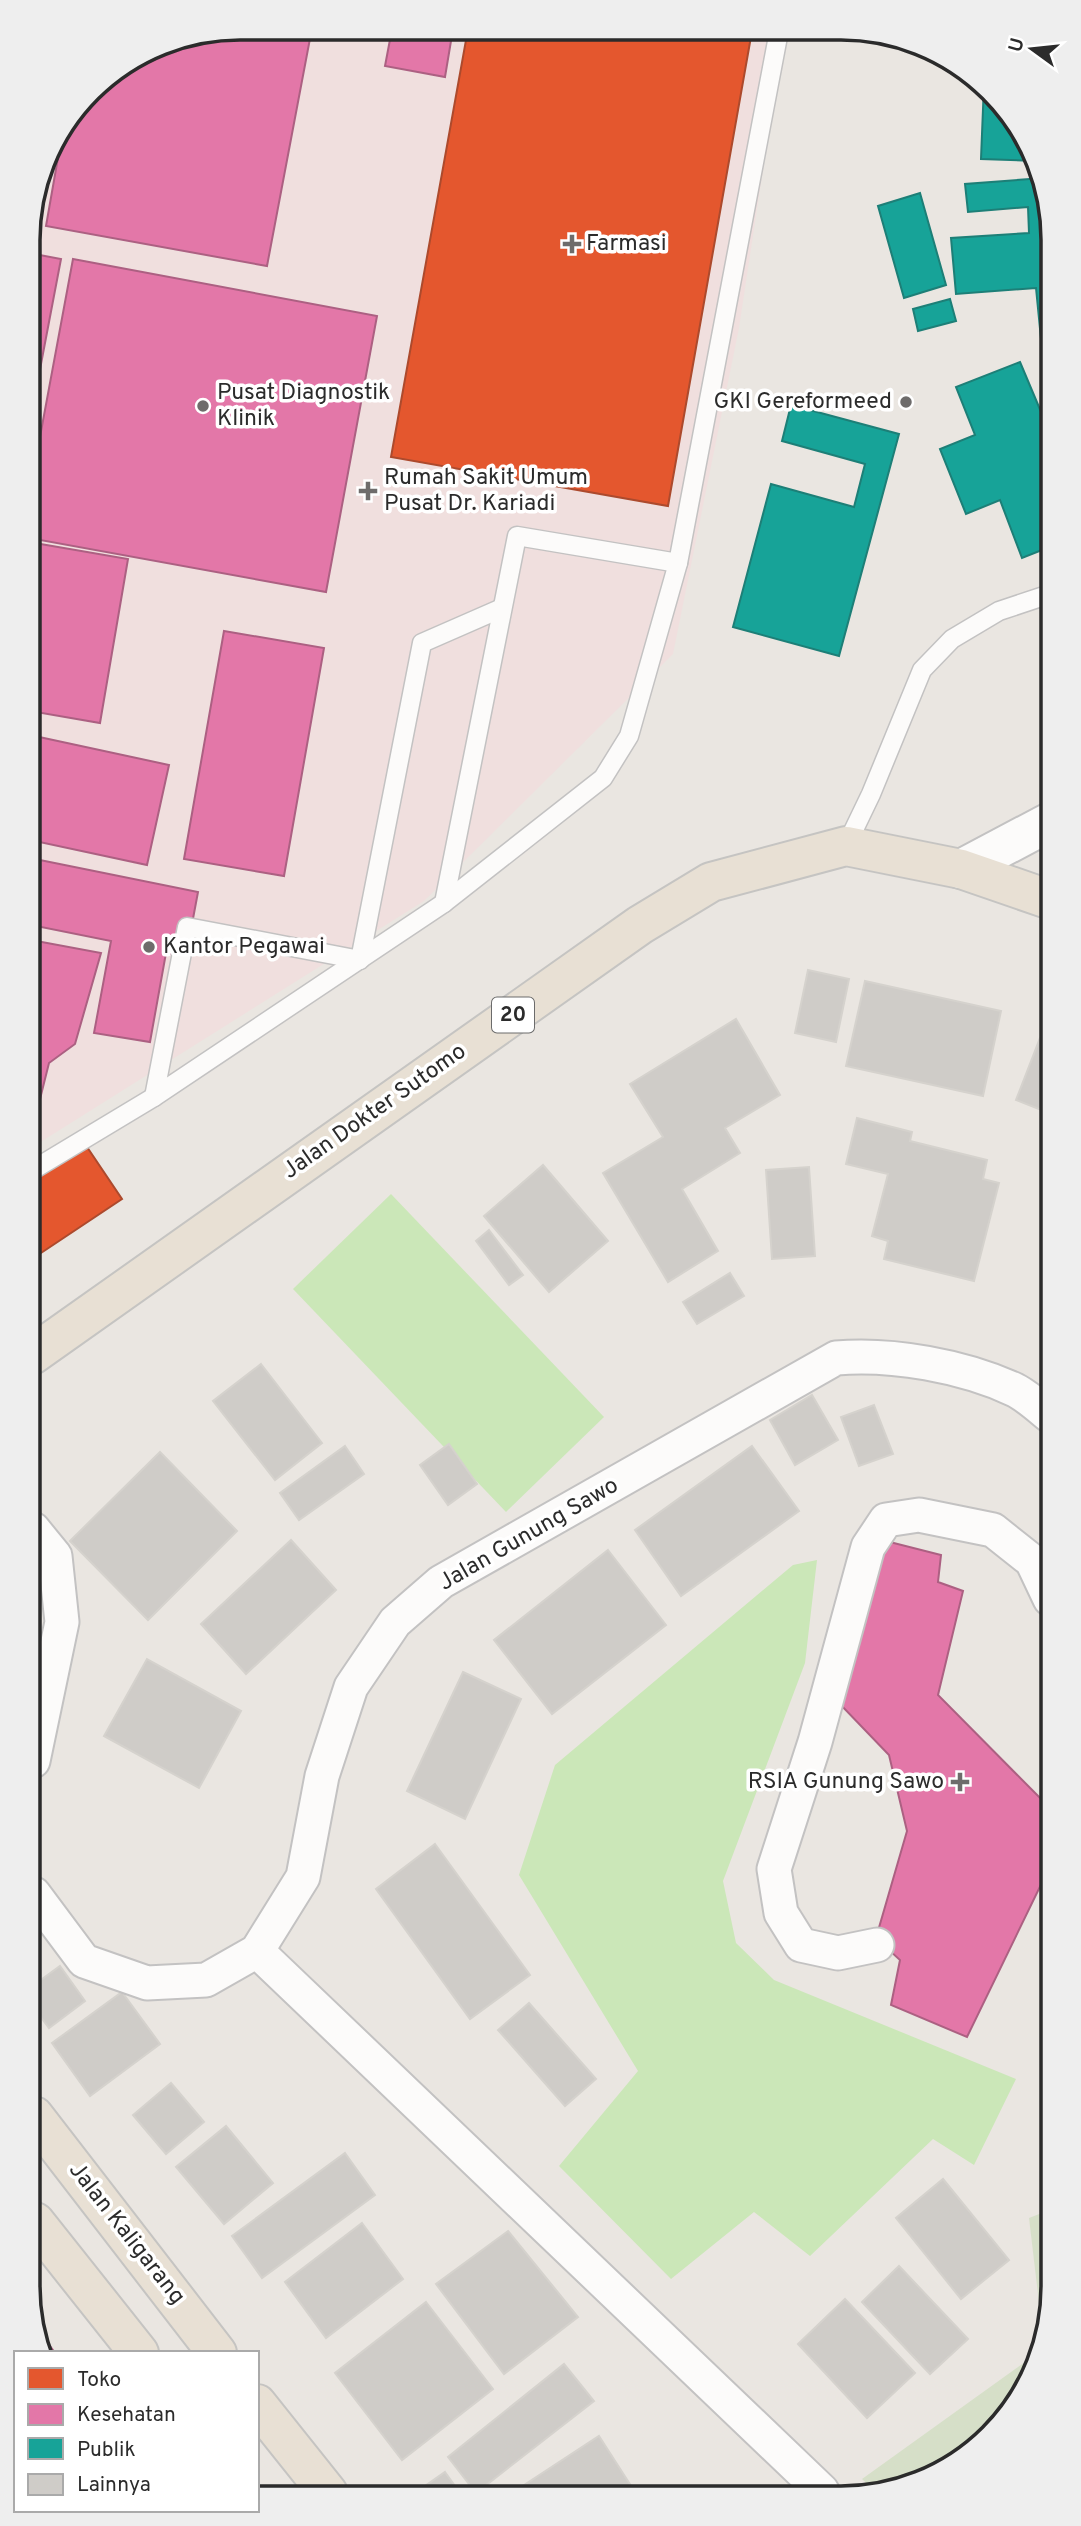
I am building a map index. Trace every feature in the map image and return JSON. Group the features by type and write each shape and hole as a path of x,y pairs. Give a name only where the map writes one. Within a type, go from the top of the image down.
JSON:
{"highway":[{"name":"Jalan Dokter Sutomo","path":"40,1349 640,925 711,882 846,846 961,869 1041,896"},
{"name":"Jalan Kaligarang","path":"40,2124 215,2351"},
{"path":"40,2228 137,2351"},
{"path":"259,2407 322,2486"}],"main road":[{"path":"961,869 1041,827"}],"street":[{"name":"Jalan Gunung Sawo","path":"40,1902 84,1961 147,1983 206,1980 257,1951 303,1877 322,1776 351,1687 394,1622 441,1582 836,1359 869,1355 945,1368 1016,1391 1040,1409"},
{"path":"877,1945 838,1953 801,1945 781,1913 774,1869 815,1742 868,1547 886,1520 919,1515 993,1530 1032,1561 1040,1579"},
{"path":"40,1538 55,1556 62,1622 40,1726"},
{"path":"257,1951 817,2486"}],"lane":[{"path":"41,1166 154,1097 444,903 603,778 629,736 678,563 777,40"},
{"path":"444,903 517,536 678,563"},
{"path":"846,846 871,794 922,670 951,639 999,611 1041,597"},
{"path":"360,960 422,643 502,608"},
{"path":"154,1097 187,927 360,960"}],"shaded area":[{"name":"Rumah Sakit Umum Pusat Dr. Kariadi","path":"783,40 739,328 673,654 424,901 41,1142 41,227 51,176 67,140 90,108 108,90 152,61 189,47 214,42"}],"green space":[{"path":"391,1194 604,1417 506,1512 293,1289"},
{"path":"817,1560 805,1663 723,1881 736,1943 774,1980 1016,2079 974,2165 933,2139 810,2256 754,2212 671,2279 559,2166 638,2071 519,1875 555,1765 793,1565"},
{"path":"1040,2214 1039,2305 1029,2218"},
{"path":"1025,2362 1014,2386 999,2407 973,2436 952,2452 917,2471 892,2479 867,2484 862,2479"}],"building: Toko":[{"name":"Farmasi","path":"466,40 750,40 668,506 391,457"},
{"path":"83,1141 122,1199 41,1253 41,1169"}],"building: Kesehatan":[{"path":"310,40 267,266 46,226 57,160 67,140 90,108 129,74 176,51 214,42"},
{"path":"390,40 451,40 445,77 385,66"},
{"path":"41,255 61,259 41,364"},
{"name":"Pusat Diagnostik Klinik","path":"73,259 377,316 326,592 41,540 41,432"},
{"path":"41,544 128,559 100,723 41,713"},
{"path":"224,631 324,648 284,876 184,859"},
{"path":"41,737 169,765 147,865 41,842"},
{"name":"Kantor Pegawai","path":"41,860 198,892 186,956 166,953 150,1042 94,1033 111,941 41,927"},
{"path":"41,942 101,953 75,1044 49,1063 41,1097"},
{"name":"RSIA Gunung Sawo","path":"878,1539 941,1555 938,1582 963,1591 938,1695 1040,1798 1040,1886 967,2037 891,2005 900,1960 876,1938 907,1831 889,1755 837,1701"}],"building: Publik":[{"path":"983,101 1014,140 1024,161 981,159"},
{"path":"1031,179 1039,214 1041,240 1041,338 1036,288 956,294 951,238 1029,233 1028,207 968,212 965,184"},
{"path":"920,193 946,285 904,298 878,206"},
{"path":"950,299 956,321 918,331 913,309"},
{"path":"1020,362 1041,412 1041,550 1022,558 1000,500 966,514 940,449 975,435 956,387"},
{"path":"791,405 899,434 839,656 733,627 771,484 854,507 865,464 782,441"}],"building: Lainnya":[{"path":"808,970 849,979 836,1042 795,1033"},
{"path":"865,981 1001,1011 983,1096 846,1066"},
{"path":"736,1019 780,1095 725,1128 740,1153 682,1189 718,1251 668,1282 603,1173 663,1137 630,1084"},
{"path":"1040,1038 1041,1038 1041,1110 1016,1100"},
{"path":"857,1118 912,1132 910,1141 987,1160 983,1179 999,1183 974,1281 884,1259 888,1241 872,1236 888,1174 846,1164"},
{"path":"543,1165 608,1241 549,1292 484,1216"},
{"path":"809,1167 815,1256 772,1259 766,1170"},
{"path":"489,1230 523,1275 509,1285 476,1241"},
{"path":"730,1273 744,1296 697,1324 683,1302"},
{"path":"261,1364 322,1443 275,1480 213,1401"},
{"path":"812,1395 838,1440 795,1465 770,1420"},
{"path":"874,1405 893,1454 859,1466 841,1417"},
{"path":"449,1444 477,1484 448,1505 420,1465"},
{"path":"345,1446 364,1474 299,1520 280,1493"},
{"path":"752,1446 799,1511 681,1596 635,1530"},
{"path":"160,1452 237,1531 148,1620 70,1541"},
{"path":"291,1540 336,1590 246,1674 201,1624"},
{"path":"608,1550 666,1625 552,1714 494,1640"},
{"path":"147,1659 241,1711 199,1788 104,1736"},
{"path":"463,1672 521,1699 465,1819 407,1791"},
{"path":"435,1844 530,1975 470,2019 376,1889"},
{"path":"60,1966 85,2001 49,2028 40,2016 40,1981"},
{"path":"122,1992 160,2044 90,2096 52,2043"},
{"path":"529,2003 596,2079 565,2106 498,2030"},
{"path":"171,2083 204,2122 166,2154 133,2115"},
{"path":"226,2126 273,2183 224,2224 176,2167"},
{"path":"345,2153 375,2195 262,2278 232,2236"},
{"path":"943,2179 1009,2260 961,2299 896,2218"},
{"path":"362,2223 403,2279 326,2338 285,2282"},
{"path":"508,2231 578,2317 504,2374 436,2284"},
{"path":"899,2266 968,2339 930,2374 862,2302"},
{"path":"845,2299 915,2373 867,2418 798,2344"},
{"path":"426,2302 493,2389 402,2460 335,2373"},
{"path":"564,2364 594,2401 485,2486 471,2486 448,2457"},
{"path":"599,2436 631,2486 523,2486"},
{"path":"445,2472 455,2486 425,2486"}],"place":[{"name":"Farmasi","path":"572,244"},
{"name":"GKI Gereformeed","path":"906,402"},
{"name":"Pusat Diagnostik Klinik","path":"203,406"},
{"name":"Rumah Sakit Umum Pusat Dr. Kariadi","path":"368,491"},
{"name":"Kantor Pegawai","path":"149,947"},
{"name":"RSIA Gunung Sawo","path":"960,1782"}]}
